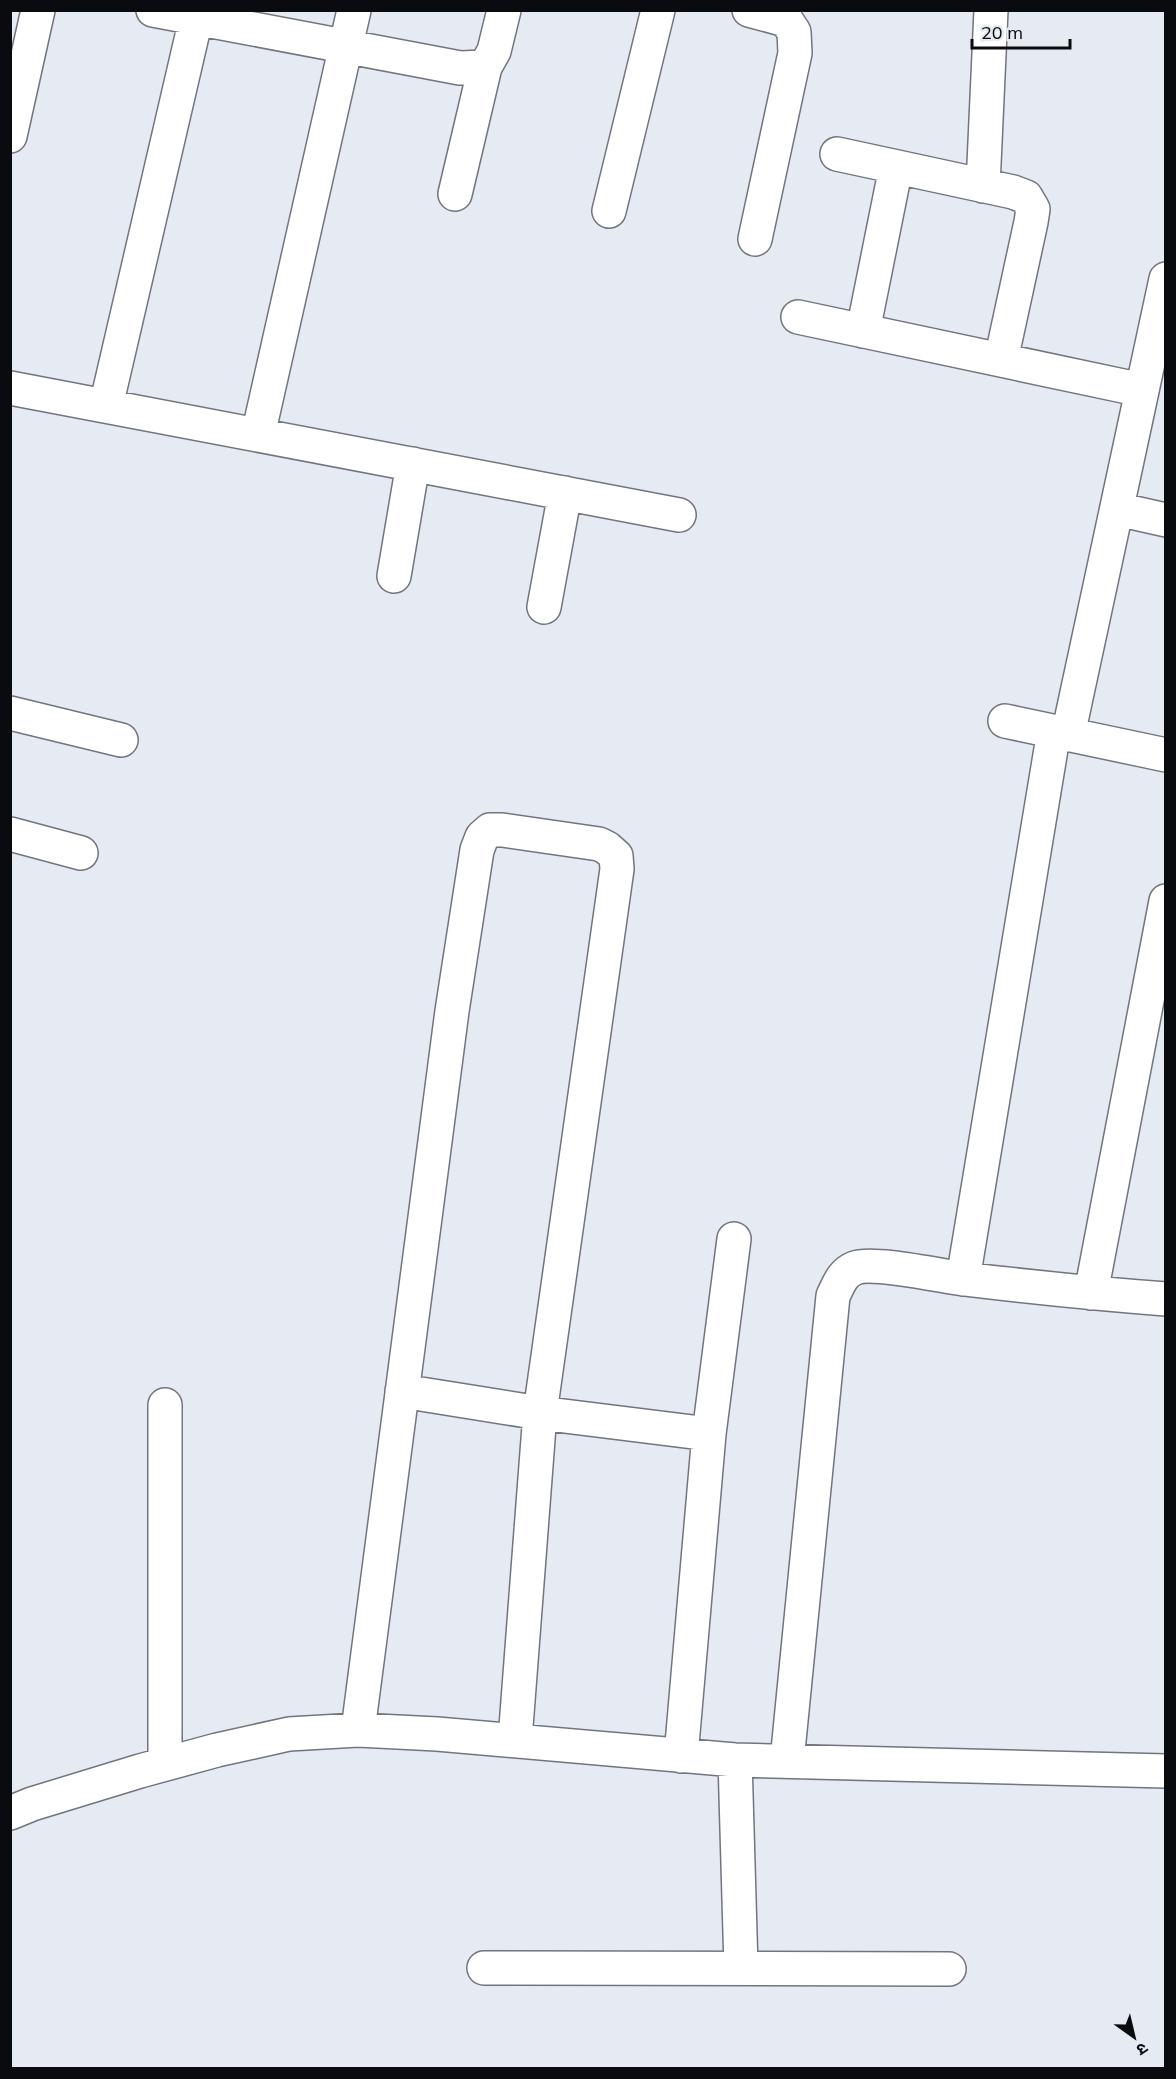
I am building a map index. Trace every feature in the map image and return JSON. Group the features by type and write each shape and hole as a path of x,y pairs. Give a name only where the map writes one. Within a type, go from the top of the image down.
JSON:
{"street":[{"path":"10,136 38,10"},
{"path":"153,10 197,15 346,47 460,68 485,67"},
{"path":"258,435 354,10"},
{"path":"455,194 485,67 494,51 504,10"},
{"path":"609,211 658,10"},
{"path":"749,10 786,20 794,32 795,53 755,239"},
{"path":"983,186 991,10"},
{"path":"106,406 197,15"},
{"path":"837,154 1013,192 1026,197 1033,208 1000,360"},
{"path":"863,331 896,167"},
{"path":"963,1279 1061,733 1117,509 1166,279"},
{"path":"798,317 1142,390"},
{"path":"10,388 679,515"},
{"path":"394,576 413,464"},
{"path":"544,607 565,493"},
{"path":"1117,509 1166,520"},
{"path":"10,713 121,740"},
{"path":"1005,721 1166,755"},
{"path":"358,1730 452,1011 477,850 482,837 490,830 502,830 599,844 616,856 540,1413 515,1740"},
{"path":"10,834 81,853"},
{"path":"1091,1293 1166,901"},
{"path":"681,1756 709,1434 734,1239"},
{"path":"787,1761 833,1296 843,1275 856,1268 874,1266 963,1279 1166,1299"},
{"path":"402,1391 540,1413 709,1434"},
{"path":"165,1405 165,1764"},
{"path":"10,1813 32,1804 165,1764 289,1734 358,1730 515,1740 735,1761 1166,1772"},
{"path":"735,1761 741,1968"},
{"path":"484,1968 949,1969"}]}
